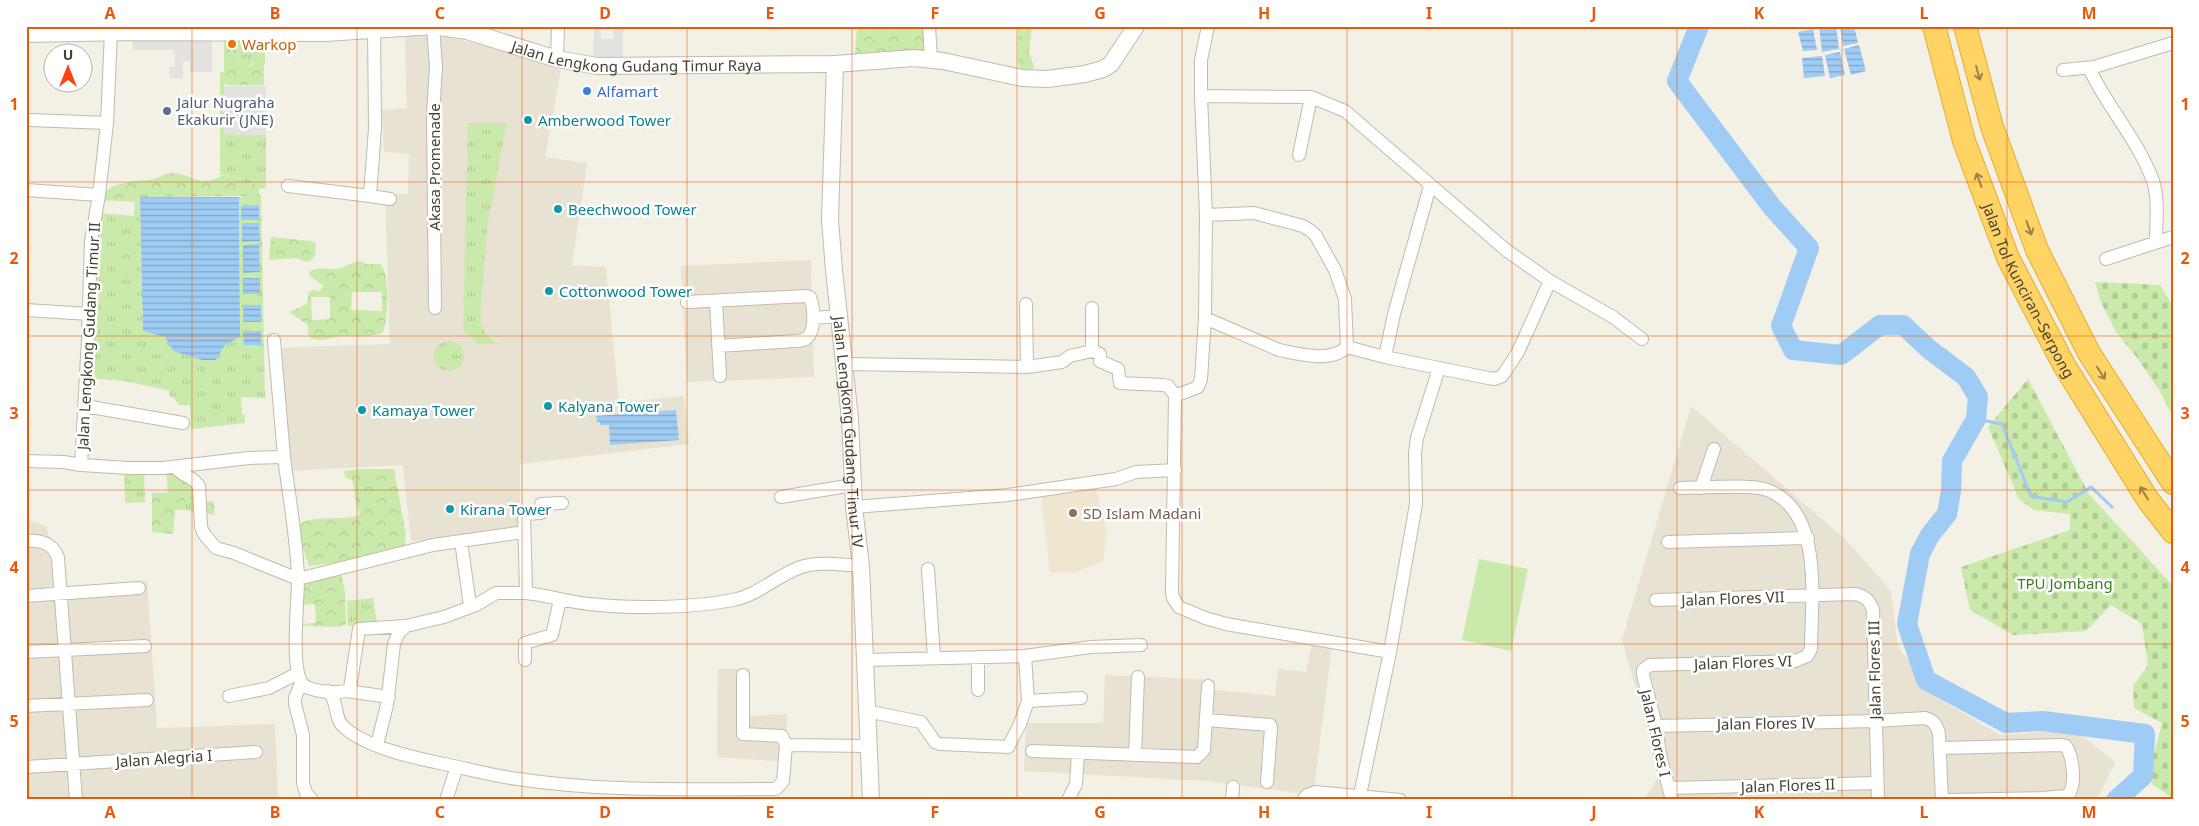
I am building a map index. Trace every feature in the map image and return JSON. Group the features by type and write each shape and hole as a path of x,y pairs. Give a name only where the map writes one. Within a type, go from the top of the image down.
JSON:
{"highway":[{"name":"Jalan Tol Kunciran–Serpong","path":"1934,26 1964,141 2008,258 2064,365 2148,500 2173,532"},
{"name":"Jalan Tol Kunciran–Serpong","path":"1966,26 1992,127 2037,250 2088,353 2173,483"}],"street":[{"name":"Jalan Lengkong Gudang Timur Raya","path":"26,34 111,32 325,33 433,26 478,33 575,63 615,66 835,64 874,60 931,59 1022,78 1046,79 1085,74 1103,69 1111,64 1136,26"},
{"name":"Akasa Promenade","path":"433,26 436,66 433,113 435,308"},
{"path":"557,59 558,26"},
{"path":"929,26 931,59"},
{"path":"1175,396 1193,390 1200,384 1205,318 1206,215 1201,60 1208,26"},
{"path":"370,196 375,128 374,30"},
{"name":"Jalan Lengkong Gudang Timur II","path":"26,461 64,462 80,465 85,406 91,241 99,194 107,123 111,32"},
{"path":"2063,70 2089,68 2173,44"},
{"name":"Jalan Lengkong Gudang Timur IV","path":"835,64 830,220 852,434 854,507 861,566 871,800"},
{"path":"2089,68 2098,88 2135,145 2153,182 2156,196 2156,242"},
{"path":"1201,96 1311,97 1345,112 1506,250 1550,282 1614,317 1642,339"},
{"path":"1299,156 1311,97"},
{"path":"30,120 107,123"},
{"path":"288,186 390,199"},
{"path":"1384,357 1394,314 1430,186"},
{"path":"26,190 99,194"},
{"path":"1206,215 1254,212 1303,226 1311,231 1316,236 1335,270 1345,298 1347,347"},
{"path":"2106,258 2173,237"},
{"path":"1205,318 1272,347 1291,353 1332,356 1347,347 1384,357 1495,379 1502,376 1518,352 1550,282"},
{"path":"687,302 810,297 813,318 810,333 803,340 718,346"},
{"path":"716,301 720,376"},
{"path":"1026,304 1027,367"},
{"path":"1092,308 1092,351"},
{"path":"26,310 89,314"},
{"path":"813,318 839,316"},
{"path":"274,340 284,457 298,579 296,626 300,678 295,704 303,735 303,783 306,793 312,800"},
{"path":"844,364 1027,367 1062,362 1070,356 1092,351 1098,352 1100,361 1103,364 1118,370 1120,383 1168,386 1175,396 1172,592 1173,598 1179,607 1189,613 1226,624 1390,652"},
{"path":"1360,795 1372,730 1390,652 1416,504 1415,453 1417,438 1439,368"},
{"path":"85,406 183,423"},
{"path":"1701,488 1714,449"},
{"path":"80,465 130,468 176,467 249,458 284,457"},
{"path":"176,467 179,472 193,479 199,486 201,527 204,534 216,548 234,553 298,579 433,545 524,532"},
{"path":"854,507 1008,495 1116,480 1136,472 1175,470"},
{"path":"781,497 853,485"},
{"name":"Jalan Flores VI","path":"1646,667 1650,665 1795,661 1804,658 1811,649 1808,538 1796,514 1786,500 1772,492 1758,488 1680,488"},
{"path":"526,593 524,514 541,513 541,504 563,507"},
{"path":"1668,542 1808,538"},
{"path":"26,541 44,543 56,551 61,594 76,800"},
{"path":"461,541 470,606"},
{"path":"347,691 352,686 359,629 406,626 444,617 496,593 526,593 560,600 618,606 680,605 725,601 753,593 802,567 812,564 861,566"},
{"path":"928,569 934,657"},
{"path":"26,596 139,588"},
{"name":"Jalan Flores III","path":"1810,596 1856,594 1869,601 1873,610 1878,800"},
{"name":"Jalan Flores VII","path":"1656,600 1810,596"},
{"path":"526,660 525,643 552,635 560,600"},
{"path":"377,745 389,697 394,644 398,634 406,626"},
{"path":"865,660 1025,656 1082,648 1141,644"},
{"path":"26,652 146,646"},
{"path":"866,711 921,722 935,742 940,744 1008,747 1028,701 1025,656"},
{"path":"978,657 978,690"},
{"name":"Jalan Flores I","path":"1646,667 1643,675 1670,794"},
{"path":"328,692 334,699 338,718 344,728 391,752 457,767 517,779 626,788 776,789 783,781 786,745 782,736 743,734 743,675"},
{"path":"1135,755 1138,677"},
{"path":"300,678 311,690 328,692 347,691 389,697"},
{"path":"230,696 270,688 300,678"},
{"path":"1032,751 1197,757 1204,750 1208,686"},
{"path":"1028,701 1081,698"},
{"path":"26,706 147,700"},
{"name":"Jalan Flores IV","path":"1656,726 1876,721 1925,718 1932,720 1937,726 1940,748"},
{"path":"1206,720 1270,725 1266,782"},
{"path":"786,745 868,746"},
{"path":"1942,800 1940,748 2060,745 2066,746 2071,757 2072,786 2070,792 2061,797 1948,800"},
{"name":"Jalan Alegria I","path":"26,767 256,752"},
{"path":"1068,800 1073,794 1076,784 1078,753"},
{"path":"446,800 457,767"},
{"name":"Jalan Flores II","path":"1670,794 1877,783"},
{"path":"1302,800 1306,795 1315,792 1400,800"}],"shaded area":[{"path":"594,28 601,28 601,39 613,39 614,29 623,29 623,57 593,57"},
{"path":"405,35 445,37 485,45 561,70 545,157 587,163 572,265 606,267 619,402 684,396 689,444 520,464 520,532 460,535 411,541 403,465 289,471 272,348 390,344 385,195 408,194 409,154 384,152 382,110 407,108"},
{"path":"133,38 212,39 212,72 190,72 190,61 183,61 183,78 169,78 169,67 175,66 175,50 133,50"},
{"path":"224,86 266,86 266,135 224,134"},
{"path":"811,260 814,377 687,382 681,266"},
{"path":"1691,406 1845,539 1891,591 1898,647 1938,698 2000,735 2075,730 2115,762 2100,794 2090,800 1644,800 1660,774 1622,640"},
{"name":"SD Islam Madani","path":"1095,486 1107,532 1103,561 1076,572 1050,573 1041,493"},
{"path":"26,520 46,526 64,588 147,581 157,728 275,724 278,800 26,800"},
{"path":"1312,643 1332,646 1314,788 1306,788 1300,793 1205,781 1024,771 1026,723 1103,723 1105,675 1215,680 1214,690 1275,696 1278,669 1306,672"},
{"path":"718,669 750,669 750,716 787,714 787,762 717,757"}],"green space":[{"path":"857,26 926,26 928,51 855,55"},
{"path":"1018,26 1032,26 1029,51 1034,67 1031,71 1020,70 1018,64"},
{"path":"224,39 237,40 238,68 247,69 256,61 264,63 264,85 227,85 224,83"},
{"path":"265,39 265,65 264,63 253,62 247,69 238,68 237,40"},
{"path":"220,72 224,72 224,134 266,135 266,188 259,189 254,183 245,184 230,175 220,176"},
{"path":"468,123 507,123 487,227 480,320 485,333 498,344 478,344 463,330"},
{"path":"172,173 204,181 228,174 238,178 245,184 254,183 259,188 259,194 253,196 140,197 135,202 100,200 109,189 115,186 128,182 151,180"},
{"path":"259,194 261,196 265,398 241,397 242,414 245,415 245,423 191,429 190,405 179,405 174,398 169,396 170,391 125,381 84,378 99,213 134,216 135,202 140,197 143,331 165,337 173,351 216,360 225,345 240,337 239,197"},
{"path":"271,237 311,241 316,244 315,255 311,261 307,262 296,258 269,260"},
{"path":"357,262 380,264 386,276 388,296 383,332 369,336 339,336 320,340 311,338 308,334 308,325 289,312 307,304 309,292 314,290 320,291 324,286 310,276 309,272 319,268 337,269","holes":["352,292 382,292 382,311 351,310","311,297 330,297 330,319 312,320"]},
{"path":"2095,282 2160,285 2173,306 2173,417 2159,390 2138,359 2116,332 2101,302"},
{"path":"449,341 455,342 463,350 463,362 455,370 449,371 443,370 435,362 434,356 435,350 443,342"},
{"name":"TPU Jombang","path":"2028,379 2089,494 2173,586 2173,799 2152,784 2150,770 2162,723 2134,708 2133,686 2148,665 2142,624 2111,605 2086,631 2013,635 1970,610 1961,567 2070,530 2070,514 2034,510 2019,499 1988,427"},
{"path":"195,468 198,500 214,502 214,515 186,510 184,492 168,493 166,470"},
{"path":"394,469 406,535 404,548 333,563 309,566 301,543 299,524 314,519 345,518 360,515 352,480 345,477 344,471"},
{"path":"144,471 145,502 125,503 124,472"},
{"path":"184,492 186,510 175,510 173,534 152,532 152,493"},
{"path":"1479,559 1528,569 1511,651 1462,640"},
{"path":"341,573 345,592 346,625 333,627 299,625 301,582","holes":["315,604 316,623 302,624 302,605"]},
{"path":"373,598 377,623 348,626 347,601"}],"water":[{"path":"1819,26 1836,26 1839,49 1822,52"},
{"path":"1840,26 1854,26 1858,43 1843,46"},
{"path":"1813,29 1817,50 1803,51 1798,32"},
{"path":"1859,45 1866,71 1851,75 1844,49"},
{"path":"1840,52 1845,75 1830,78 1825,55"},
{"path":"1822,56 1825,76 1804,78 1802,58"},
{"path":"140,197 239,197 240,337 225,345 216,360 202,360 173,351 165,337 143,331"},
{"path":"259,205 259,220 241,220 241,206"},
{"path":"242,223 259,223 260,241 242,242"},
{"path":"259,244 260,272 243,273 243,245"},
{"path":"243,278 260,278 260,294 243,294"},
{"path":"243,305 261,305 261,322 243,322"},
{"path":"243,331 261,331 261,345 244,345"},
{"path":"676,410 679,440 610,445 609,425 600,425 600,422 597,422 596,416"}],"waterway":[{"path":"1699,26 1677,81 1772,207 1809,248 1781,326 1793,350 1841,355 1880,325 1903,325 1930,350 1966,377 1978,397 1976,419 1952,461 1951,491 1947,514 1930,535 1920,554 1907,624 1926,680 2006,723 2043,721 2145,734 2143,776 2116,800"},
{"path":"1976,419 2002,424 2031,496 2067,502 2091,487 2112,507"}],"place":[{"name":"Warkop","path":"232,44"},
{"name":"Alfamart","path":"587,91"},
{"name":"Jalur Nugraha Ekakurir (JNE)","path":"167,111"},
{"name":"Amberwood Tower","path":"528,120"},
{"name":"Beechwood Tower","path":"558,209"},
{"name":"Cottonwood Tower","path":"549,291"},
{"name":"Kalyana Tower","path":"548,406"},
{"name":"Kamaya Tower","path":"362,410"},
{"name":"Kirana Tower","path":"450,509"},
{"name":"SD Islam Madani","path":"1073,513"}]}
